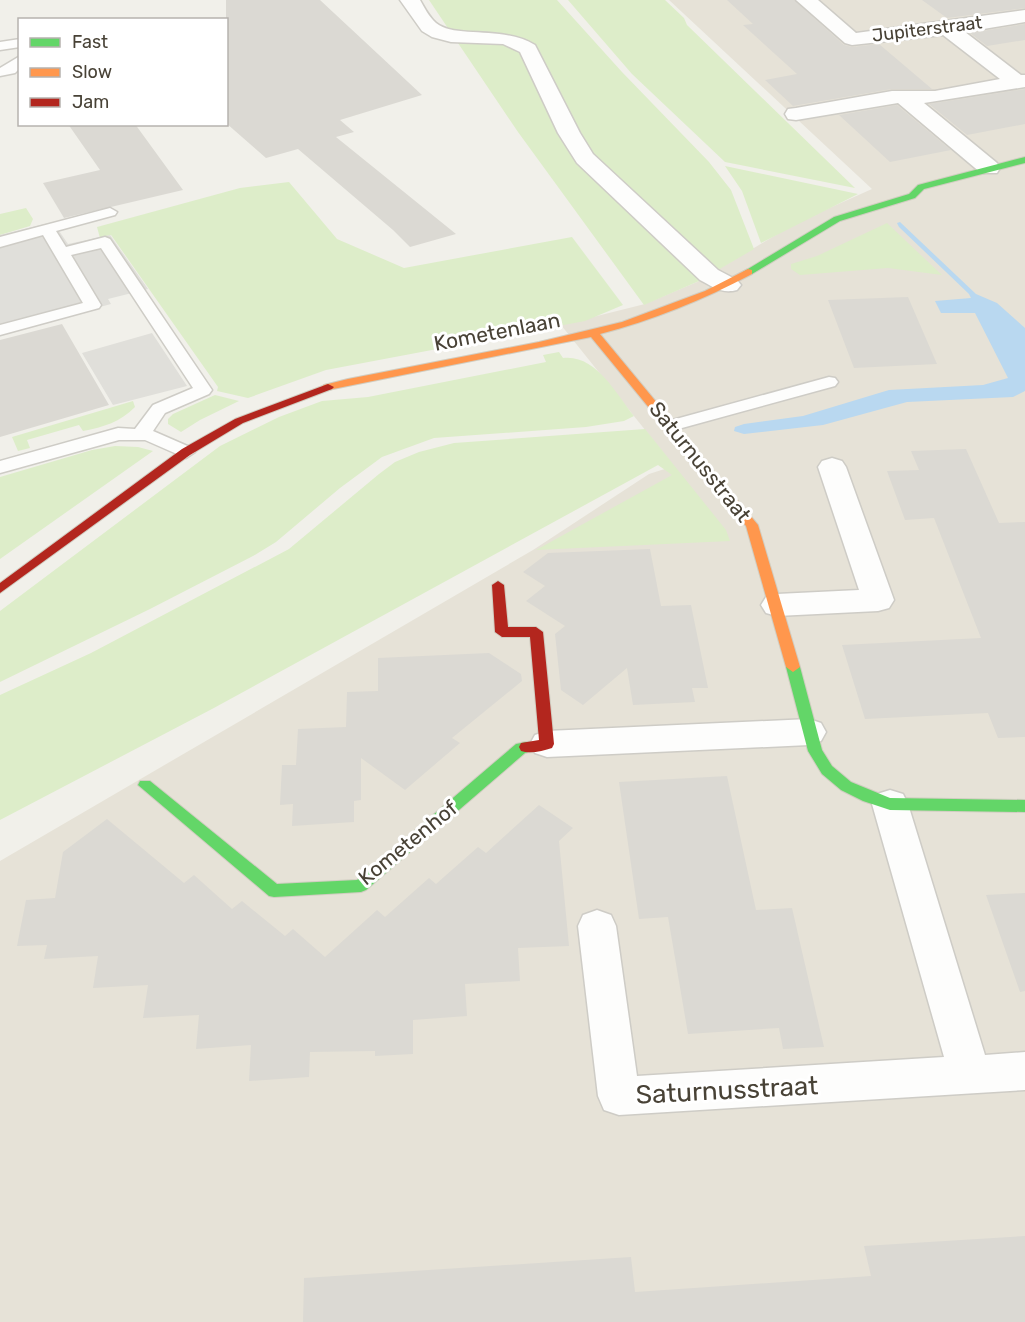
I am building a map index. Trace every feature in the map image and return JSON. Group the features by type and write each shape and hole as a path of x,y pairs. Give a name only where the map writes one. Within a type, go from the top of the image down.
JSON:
{"street":[{"path":"410,0 428,26 436,31 456,35 504,38 518,42 528,49 569,133 585,158 709,275 728,285"},
{"name":"Jupiterstraat","path":"806,0 852,39 1025,16"},
{"path":"946,27 1021,81"},
{"path":"796,114 903,97 935,97 1021,81"},
{"path":"903,97 989,168"},
{"name":"Kometenlaan","path":"0,589 37,564 186,452 239,421 314,390 594,334 675,309 728,285 837,219 912,196 921,188 1025,160"},
{"name":"Saturnusstraat","path":"594,334 752,525 777,605 809,732 817,756 835,776 868,798 890,804 1025,806"},
{"path":"777,605 878,600 832,467"},
{"path":"498,585 502,632 536,632 547,744"},
{"name":"Kometenhof","path":"145,785 274,891 361,886 521,748 547,744 809,732"},
{"path":"890,804 970,1074"},
{"name":"Saturnusstraat","path":"597,926 619,1096 1025,1071"}],"lane":[{"path":"0,45 18,46"},
{"path":"0,72 10,70 18,62"},
{"path":"0,242 110,212"},
{"path":"0,330 93,305 48,230"},
{"path":"62,253 105,242 203,390 159,409 141,434"},
{"path":"670,426 829,382"},
{"path":"0,467 111,435 141,434 157,437 186,452"}],"shaded area":[{"path":"669,0 1025,0 1025,1322 0,1322 0,861 533,550 649,474 674,466 561,325 645,304 697,282 796,223 872,189"},
{"path":"53,222 68,244 110,235 148,289 108,299 111,304 0,334 0,235"},
{"path":"152,333 187,386 113,405 82,353"}],"green space":[{"path":"429,0 557,0 622,72 709,162 731,190 754,249 699,281 644,305 518,132"},
{"path":"568,0 665,0 684,18 687,25 855,188 725,162 632,74"},
{"path":"725,166 858,194 761,243 742,191"},
{"path":"289,182 337,239 404,268 572,237 623,305 585,321 326,370 248,398 217,391 218,387 111,235 100,238 97,227 240,188"},
{"path":"26,208 33,219 30,226 0,235 0,214"},
{"path":"887,223 942,275 888,268 800,275 791,269 791,264 817,256"},
{"path":"559,352 563,358 575,358 595,369 604,377 634,416 624,421 586,427 434,438 382,457 340,488 276,542 253,556 0,682 0,611 220,446 279,417 322,401 368,397 546,362 543,355"},
{"path":"215,395 239,401 181,432 168,424 168,419 173,414"},
{"path":"133,401 135,407 124,417 98,428 83,431 79,425 27,440 30,448 18,451 12,437"},
{"path":"645,429 726,530 730,541 536,550 672,475 658,465 212,709 0,820 0,695 91,653 289,549 395,462 419,452 454,443"},
{"path":"115,446 138,447 153,451 0,559 0,477 92,450"}],"water":[{"path":"900,222 976,294 997,303 1025,328 1025,391 1013,397 907,402 823,425 744,434 734,431 735,427 744,424 803,416 889,390 983,385 1008,378 975,313 941,313 935,301 971,298 899,227 897,223"}],"building":[{"path":"226,0 320,0 422,95 340,120 354,132 336,137 456,234 410,247 298,149 266,158 228,125 228,18 226,18"},
{"path":"727,0 794,0 844,45 852,47 879,44 932,89 892,89 793,106 765,80 797,74 743,25 753,24"},
{"path":"922,0 1025,0 1025,8 947,18"},
{"path":"1025,24 1025,40 987,46 970,33"},
{"path":"1025,89 1025,124 967,135 929,104"},
{"path":"897,105 951,150 890,162 839,115"},
{"path":"69,126 136,126 183,190 64,218 43,183 100,170"},
{"path":"908,297 937,364 854,368 828,300"},
{"path":"62,324 109,405 0,437 0,340"},
{"path":"966,449 999,523 1025,522 1025,737 998,738 988,713 865,719 842,645 981,638 934,518 905,520 887,471 919,470 911,451"},
{"path":"650,549 661,606 691,605 708,688 692,688 695,702 633,705 627,668 583,705 561,690 555,634 565,626 526,601 545,586 523,572 548,553"},
{"path":"489,653 521,674 522,681 452,738 460,743 405,790 361,758 361,800 354,801 354,822 292,826 293,804 280,805 282,765 296,765 298,729 346,727 347,692 378,691 378,658"},
{"path":"727,776 756,910 792,908 824,1047 783,1049 779,1028 688,1034 668,917 639,919 619,782"},
{"path":"539,805 573,828 559,841 569,946 518,948 520,981 465,984 467,1016 413,1020 413,1054 375,1056 375,1051 310,1052 309,1077 249,1081 251,1045 196,1049 199,1015 143,1018 148,985 93,988 98,956 44,959 47,945 17,946 26,900 55,898 63,852 107,819 184,883 194,875 232,909 242,901 285,936 293,929 325,957 377,910 385,917 429,878 436,884 478,847 486,853"},
{"path":"1025,893 1025,991 1020,992 986,895"},
{"path":"1025,1236 1025,1322 303,1322 304,1278 631,1257 635,1292 871,1276 864,1246"}],"traffic: fast":[{"path":"748,272 837,219 912,196 921,187 1025,160"},
{"path":"793,667 815,751 827,770 846,786 868,797 890,804 1025,806"},
{"path":"145,785 274,891 361,886 521,748 526,747"}],"traffic: slow":[{"path":"328,387 582,336 667,310 708,293 748,272"},
{"path":"594,334 752,525 793,667"}],"traffic: jam":[{"path":"0,589 186,452 239,421 328,387"},
{"path":"498,585 502,632 536,632 547,744 526,747"}]}
